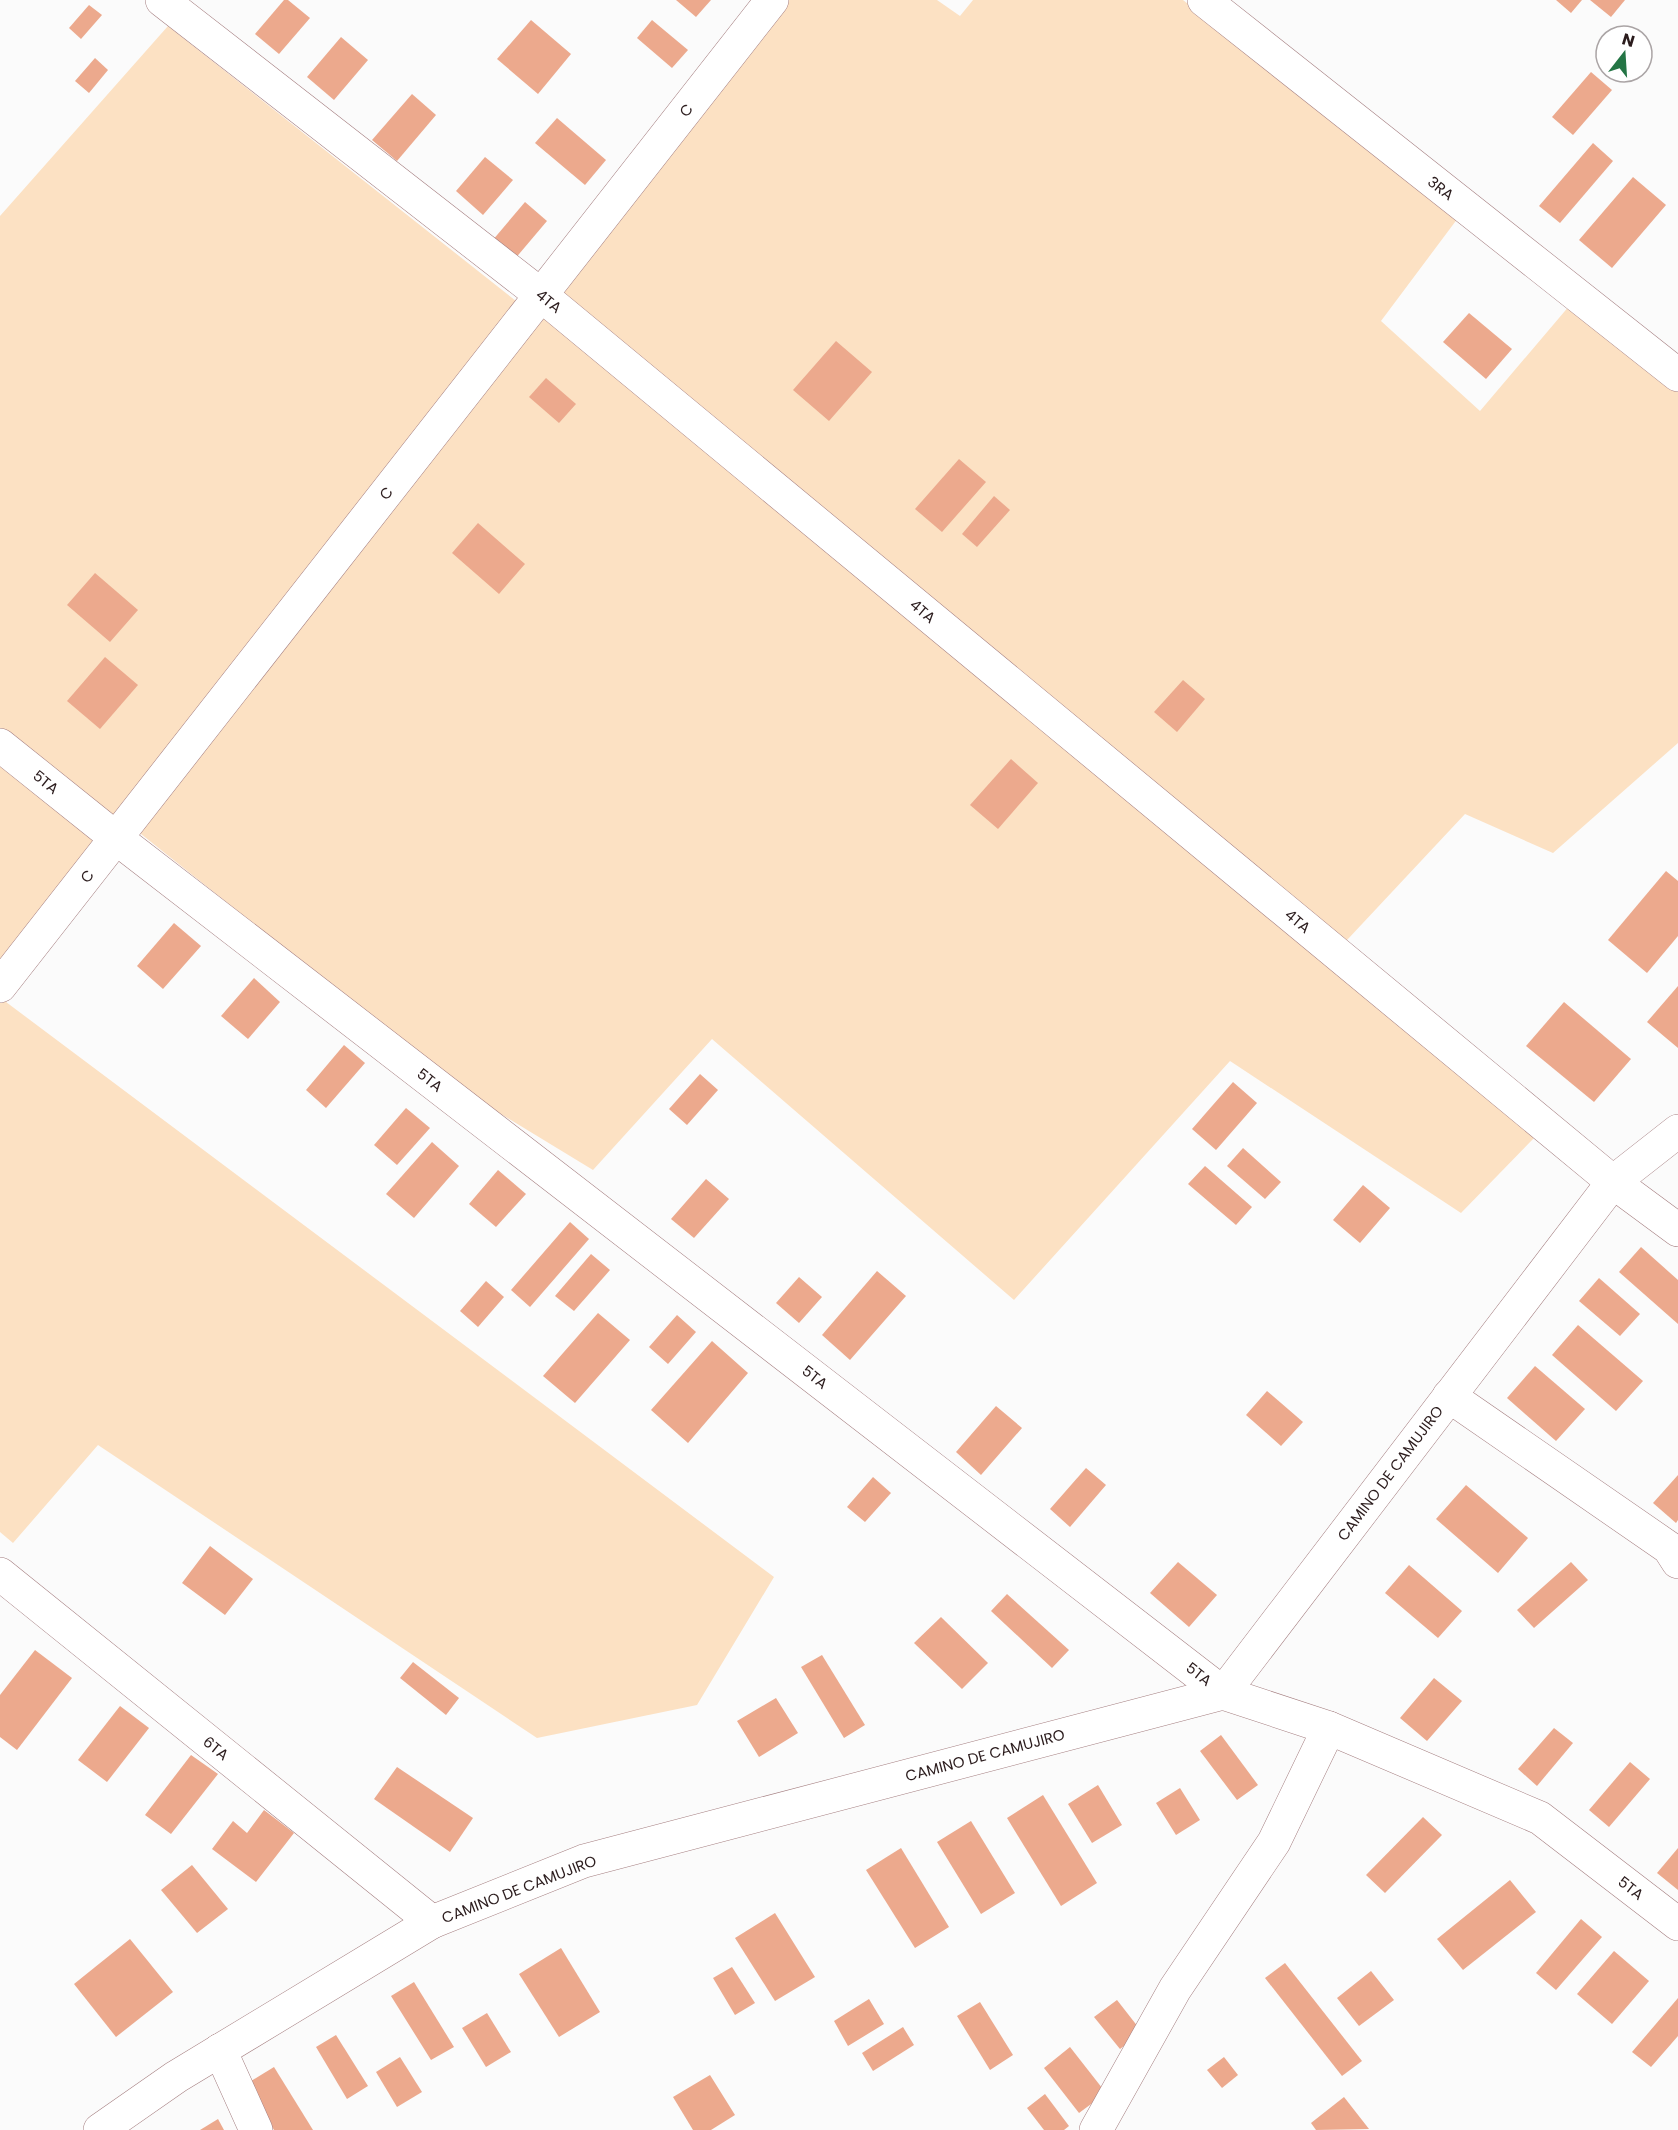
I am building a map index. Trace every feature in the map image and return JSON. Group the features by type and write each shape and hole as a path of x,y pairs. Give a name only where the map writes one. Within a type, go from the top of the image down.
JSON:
{"street":[{"name":"4TA","path":"162,0 541,295 1613,1182 1678,1230"},
{"name":"C","path":"0,986 772,0"},
{"name":"3RA","path":"1204,0 1678,375"},
{"name":"5TA","path":"0,745 116,838 1222,1693 1329,1728 1540,1818 1678,1924"},
{"name":"CAMINO DE CAMUJIRO","path":"100,2130 176,2077 432,1922 585,1861 1222,1693 1613,1182 1678,1131"},
{"path":"1449,1396 1669,1548 1678,1562"},
{"name":"6TA","path":"0,1574 432,1922"},
{"path":"1096,2130 1175,1989 1274,1842 1329,1728"},
{"path":"220,2050 256,2130"}],"shaded area":[{"path":"785,0 937,0 960,16 973,0 1183,0 1458,218 1381,321 1480,411 1570,305 1678,391 1678,743 1553,853 1465,814 1333,955 1534,1138 1461,1213 1230,1061 1014,1300 712,1039 593,1170 463,1091 131,826 6,1002 774,1577 697,1705 537,1738 98,1445 13,1543 0,1532 0,216 168,26 535,316"}],"building":[{"path":"284,0 288,0 310,18 279,54 255,34"},
{"path":"676,0 711,0 696,17"},
{"path":"1556,0 1582,0 1571,13"},
{"path":"1590,0 1625,0 1611,17"},
{"path":"89,5 102,15 81,39 69,28"},
{"path":"531,20 571,54 538,94 497,59"},
{"path":"652,20 688,50 672,68 637,38"},
{"path":"341,37 368,60 334,100 307,77"},
{"path":"95,58 108,70 89,93 75,81"},
{"path":"1591,72 1594,75 1594,84 1605,84 1612,90 1573,135 1552,117"},
{"path":"412,94 436,115 397,161 372,140"},
{"path":"557,118 606,160 585,185 535,143"},
{"path":"1593,143 1613,161 1560,223 1539,206"},
{"path":"485,157 513,180 483,215 456,191"},
{"path":"1633,177 1666,205 1612,268 1579,240"},
{"path":"525,202 547,221 514,260 492,241"},
{"path":"1469,313 1512,349 1486,379 1443,342"},
{"path":"836,341 872,372 829,421 793,390"},
{"path":"546,378 576,404 559,423 529,397"},
{"path":"959,459 986,482 942,532 915,509"},
{"path":"994,496 1010,510 977,547 962,534"},
{"path":"478,523 525,564 499,594 452,553"},
{"path":"95,573 138,610 110,642 67,605"},
{"path":"105,657 138,685 100,729 67,701"},
{"path":"1183,680 1205,699 1177,732 1154,712"},
{"path":"1011,759 1038,783 998,829 970,805"},
{"path":"1666,871 1678,881 1678,936 1647,973 1608,940"},
{"path":"174,923 201,946 163,989 137,966"},
{"path":"254,978 280,1002 248,1039 221,1016"},
{"path":"1678,986 1678,1048 1647,1022"},
{"path":"1564,1002 1631,1059 1594,1102 1526,1046"},
{"path":"344,1045 365,1063 326,1108 306,1090"},
{"path":"700,1074 718,1090 687,1125 669,1109"},
{"path":"1233,1082 1257,1103 1216,1150 1192,1129"},
{"path":"406,1108 430,1128 397,1165 374,1145"},
{"path":"432,1142 459,1166 414,1218 386,1194"},
{"path":"1243,1148 1281,1182 1265,1199 1227,1166"},
{"path":"1205,1166 1252,1207 1236,1225 1188,1184"},
{"path":"498,1170 526,1194 496,1227 469,1204"},
{"path":"706,1179 729,1199 694,1238 671,1219"},
{"path":"1363,1185 1390,1208 1360,1243 1333,1220"},
{"path":"570,1222 589,1239 530,1307 511,1290"},
{"path":"1641,1247 1678,1280 1678,1324 1619,1272"},
{"path":"591,1254 610,1270 574,1311 555,1296"},
{"path":"877,1271 906,1296 850,1360 822,1335"},
{"path":"799,1277 822,1297 799,1323 776,1303"},
{"path":"1599,1278 1640,1314 1620,1336 1579,1301"},
{"path":"486,1281 504,1297 478,1327 460,1311"},
{"path":"598,1313 630,1340 575,1403 543,1376"},
{"path":"677,1315 696,1332 668,1364 649,1347"},
{"path":"1578,1325 1643,1381 1616,1411 1552,1355"},
{"path":"712,1341 748,1373 688,1443 651,1410"},
{"path":"1535,1366 1585,1409 1556,1441 1507,1398"},
{"path":"1267,1391 1303,1422 1281,1446 1246,1415"},
{"path":"996,1406 1022,1428 981,1475 956,1452"},
{"path":"1086,1468 1106,1485 1070,1527 1050,1509"},
{"path":"1678,1475 1678,1520 1676,1523 1653,1503"},
{"path":"873,1477 891,1493 865,1522 847,1507"},
{"path":"1466,1485 1528,1538 1498,1573 1436,1519"},
{"path":"210,1546 253,1579 225,1615 182,1583"},
{"path":"1178,1562 1217,1595 1189,1627 1150,1593"},
{"path":"1571,1562 1588,1580 1534,1628 1517,1610"},
{"path":"1409,1565 1462,1611 1438,1638 1385,1593"},
{"path":"1007,1594 1069,1650 1052,1668 991,1611"},
{"path":"941,1617 988,1663 962,1689 914,1643"},
{"path":"35,1650 72,1678 17,1750 0,1737 0,1695"},
{"path":"822,1655 865,1725 844,1738 801,1667"},
{"path":"413,1662 459,1698 446,1715 400,1678"},
{"path":"1434,1678 1462,1701 1427,1741 1400,1718"},
{"path":"776,1698 798,1733 759,1757 737,1721"},
{"path":"120,1706 149,1728 107,1782 78,1760"},
{"path":"1554,1728 1573,1743 1537,1786 1518,1769"},
{"path":"1221,1735 1258,1785 1237,1800 1200,1751"},
{"path":"191,1755 218,1774 171,1834 145,1815"},
{"path":"1630,1762 1650,1779 1609,1827 1589,1810"},
{"path":"397,1767 473,1818 450,1852 374,1799"},
{"path":"1098,1785 1122,1825 1092,1843 1068,1804"},
{"path":"1180,1788 1200,1820 1176,1835 1156,1803"},
{"path":"1043,1795 1097,1883 1061,1906 1007,1818"},
{"path":"264,1810 294,1833 256,1882 212,1849 233,1821 247,1833"},
{"path":"1423,1817 1442,1835 1385,1893 1366,1875"},
{"path":"971,1821 1015,1893 981,1914 937,1842"},
{"path":"901,1848 949,1927 915,1948 866,1870"},
{"path":"1678,1848 1678,1890 1657,1873"},
{"path":"192,1865 228,1909 197,1933 161,1890"},
{"path":"1510,1880 1536,1912 1463,1970 1437,1939"},
{"path":"775,1913 815,1977 775,2001 735,1938"},
{"path":"1581,1919 1602,1937 1556,1990 1536,1973"},
{"path":"130,1939 173,1992 116,2037 74,1984"},
{"path":"561,1948 600,2012 559,2037 519,1974"},
{"path":"1614,1951 1649,1981 1612,2024 1577,1994"},
{"path":"1285,1963 1362,2061 1342,2076 1265,1978"},
{"path":"732,1967 755,2003 735,2015 713,1978"},
{"path":"1371,1971 1394,2000 1359,2026 1337,1998"},
{"path":"414,1982 454,2047 431,2060 391,1996"},
{"path":"1678,1998 1678,2036 1651,2067 1632,2052"},
{"path":"869,1999 884,2024 848,2046 834,2021"},
{"path":"1117,2000 1142,2032 1120,2049 1094,2017"},
{"path":"980,2002 1013,2055 990,2070 957,2016"},
{"path":"487,2013 511,2052 486,2067 462,2028"},
{"path":"903,2027 914,2045 873,2071 862,2053"},
{"path":"336,2035 368,2086 347,2099 316,2047"},
{"path":"1070,2047 1106,2093 1079,2113 1044,2068"},
{"path":"400,2057 422,2092 397,2107 376,2072"},
{"path":"1224,2057 1238,2075 1222,2088 1207,2070"},
{"path":"274,2067 313,2130 274,2130 246,2084"},
{"path":"710,2075 735,2115 711,2130 693,2130 673,2097"},
{"path":"1045,2094 1069,2126 1064,2130 1044,2130 1027,2108"},
{"path":"1344,2097 1369,2129 1316,2130 1311,2123"},
{"path":"218,2119 224,2130 200,2130"}]}
